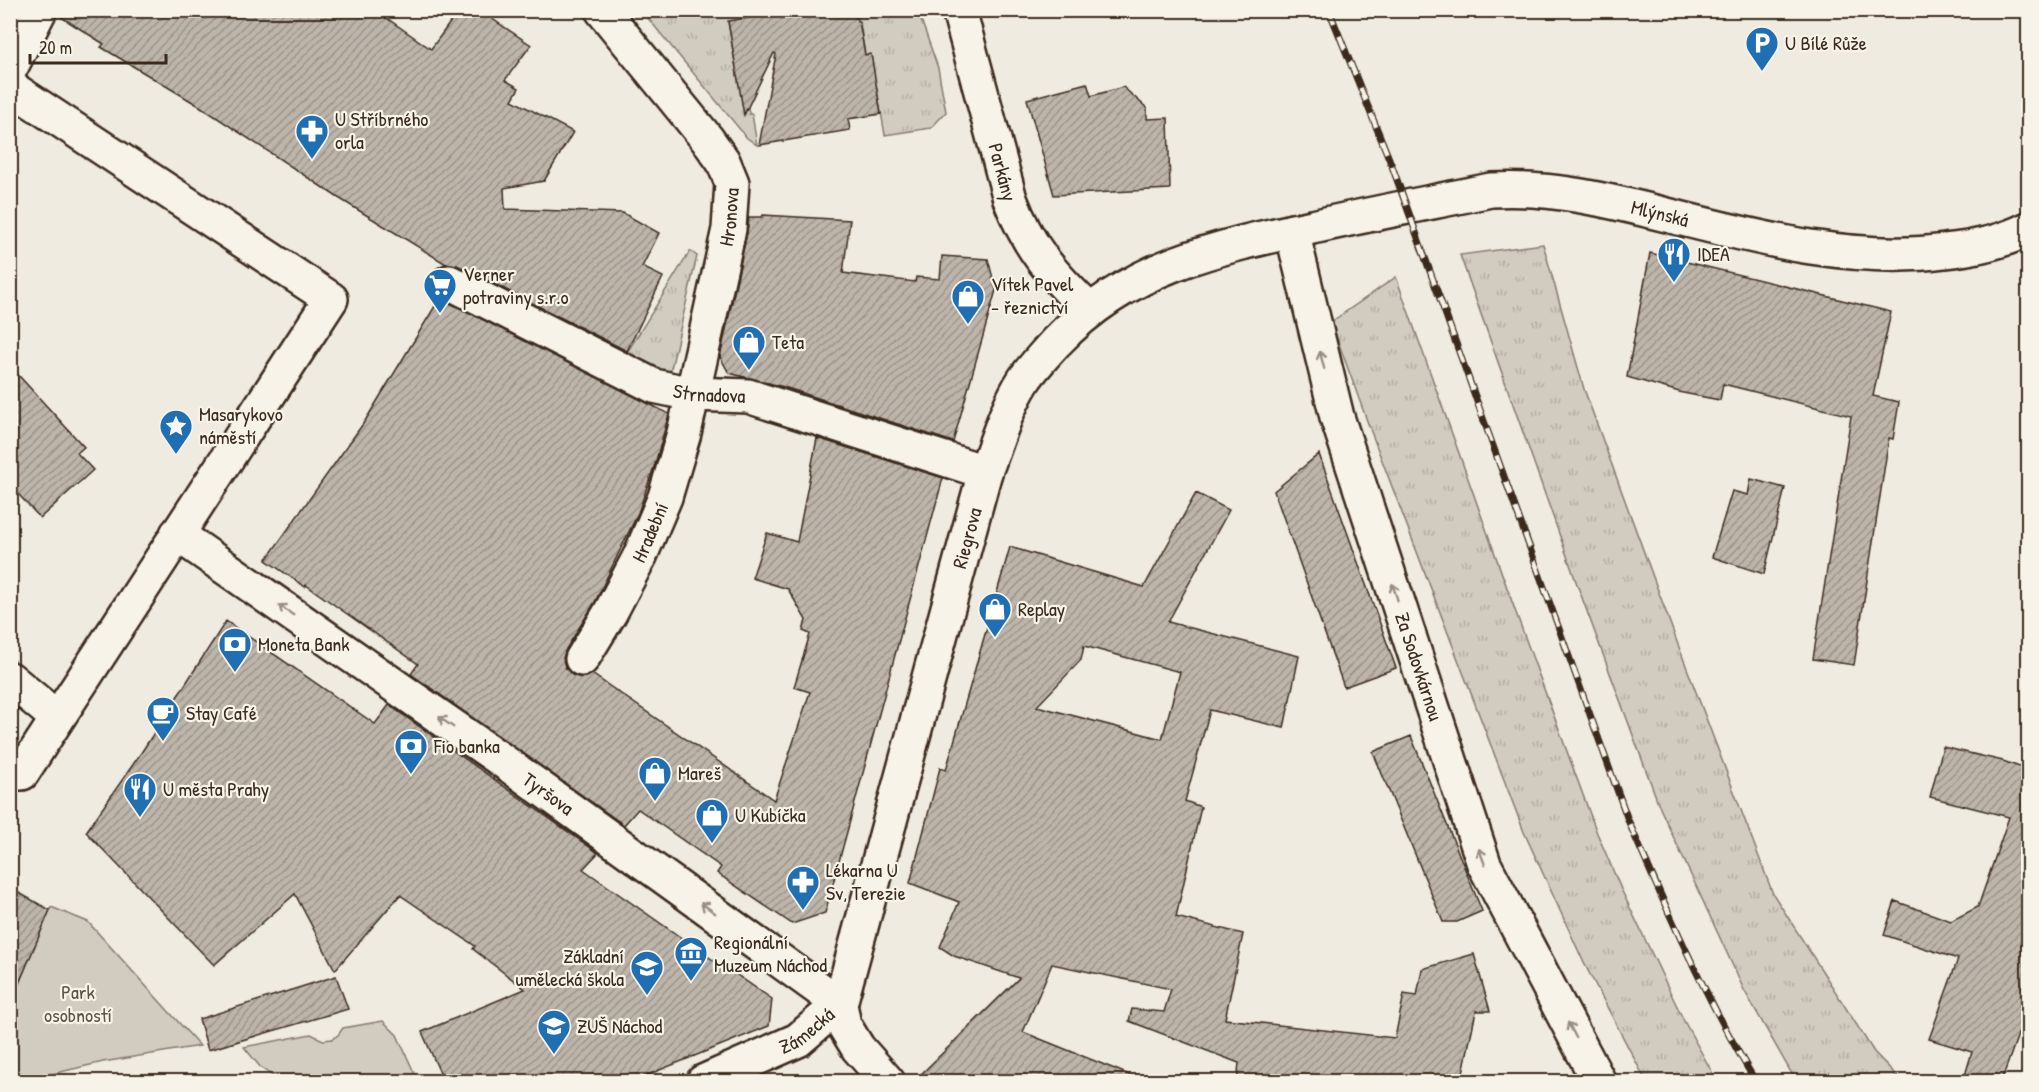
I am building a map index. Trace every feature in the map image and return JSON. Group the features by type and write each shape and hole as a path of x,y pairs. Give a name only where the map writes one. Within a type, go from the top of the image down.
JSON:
{"street":[{"path":"10,69 40,10"},
{"name":"Hronova","path":"602,10 707,139 723,161 732,183 729,229 692,394"},
{"name":"Parkány","path":"959,10 1010,199 1021,228 1044,263 1090,311"},
{"path":"10,87 331,299 22,773 10,770"},
{"name":"Mlýnská","path":"1292,231 1491,190 1522,188 1616,202 1767,238 1828,249 1876,254 1923,254 1967,249 1999,242 2028,231"},
{"name":"Riegrova","path":"840,1004 985,472 1013,399 1025,379 1066,331 1121,289 1170,265 1220,249 1292,231"},
{"name":"Za Sodovkárnou","path":"1292,231 1337,417 1484,864 1599,1082"},
{"name":"Strnadova","path":"449,282 654,386 692,394 748,396 985,472"},
{"name":"Hradební","path":"582,659 610,613 640,556 665,497 684,433 692,394"},
{"name":"Tyršova","path":"177,534 510,766 840,1004"},
{"path":"10,679 57,718"},
{"path":"840,1004 844,1024 858,1048 888,1082"},
{"name":"Zámecká","path":"702,1082 798,1040 840,1004"}],"green space":[{"path":"642,11 759,11 759,16 728,22 738,80 744,80 757,145 747,138"},
{"path":"855,11 918,11 938,68 946,112 931,128 885,135 871,55 865,55 860,22 857,21"},
{"path":"1543,244 1584,389 1773,894 1874,1052 1902,1081 1796,1081 1744,990 1660,808 1578,587 1460,255"},
{"path":"690,251 697,256 670,373 665,375 623,359"},
{"path":"1396,277 1597,833 1684,1021 1717,1081 1646,1081 1584,963 1524,832 1331,322"},
{"name":"Park osobností","path":"51,907 88,922 200,1046 103,1062 11,1082 11,1003"},
{"path":"383,1021 397,1035 418,1081 280,1081 261,1068 244,1047 311,1034 323,1040 332,1039 343,1028"}],"building":[{"path":"58,10 375,10 431,49 459,10 479,10 531,45 505,80 519,88 512,100 573,132 544,181 504,188 505,209 623,213 659,233 642,267 663,277 627,351 457,265 446,264 337,197 201,107 101,47 104,44 58,15"},
{"path":"759,10 855,10 865,55 871,54 881,114 848,119 850,130 759,145 776,54 774,53 744,115 728,21 759,16"},
{"path":"1087,83 1091,96 1123,87 1147,108 1147,119 1168,118 1170,189 1054,195 1027,99"},
{"path":"763,215 850,220 843,273 915,282 916,277 940,279 942,256 988,259 996,290 953,442 784,387 729,373 720,357 749,217 762,217"},
{"path":"1650,253 1891,312 1873,396 1899,402 1893,439 1889,438 1854,665 1813,659 1851,416 1723,384 1720,400 1683,393 1627,377"},
{"path":"440,298 669,414 638,513 594,604 566,649 563,658 565,667 572,675 581,678 592,674 774,800 810,692 794,687 810,634 803,631 806,620 788,589 752,578 767,533 797,542 817,438 943,478 825,913 792,924 717,873 721,867 638,809 624,825 411,674 418,664 306,585 305,587 266,560 365,421"},
{"path":"10,366 84,447 77,453 93,470 40,518 10,485"},
{"path":"1319,454 1396,668 1344,687 1274,491"},
{"path":"1751,479 1785,488 1764,574 1712,557 1732,491 1748,495"},
{"path":"1196,493 1229,510 1168,622 1299,656 1284,728 1210,710 1185,801 1201,807 1176,917 1243,934 1225,1019 1395,1038 1404,994 1417,996 1422,969 1474,954 1490,1011 1476,1011 1461,1082 1237,1082 1239,1063 1129,1021 1132,1009 1164,1012 1171,989 1052,964 1023,1032 1142,1080 1142,1082 913,1082 1019,978 954,956 940,947 959,902 910,883 940,768 946,770 1010,547 1144,587","holes":["1084,646 1180,672 1162,739 1037,706 1081,660"]},
{"path":"226,621 375,724 389,705 598,853 583,869 772,999 769,1026 630,1082 444,1082 422,1032 525,989 473,949 475,946 400,895 335,970 295,894 214,965 86,832 141,753"},
{"path":"1411,736 1482,911 1457,922 1443,922 1373,752"},
{"path":"1943,747 2003,761 2028,770 2028,1007 2001,1082 1963,1082 1972,1052 1929,1039 1958,959 1884,935 1895,901 1951,921 1978,907 2009,817 1930,797"},
{"path":"10,888 50,910 11,1002 10,1002"},
{"path":"336,976 348,1009 208,1050 199,1019"}],"railway":[{"path":"1329,10 1392,166 1628,820 1672,920 1720,1019 1756,1082"}],"place":[{"name":"U Bílé Růže","path":"1762,72"},
{"name":"U Stříbrného orla","path":"312,160"},
{"name":"IDEA","path":"1674,283"},
{"name":"Verner potraviny s.r.o","path":"440,314"},
{"name":"Vítek Pavel - řeznictví","path":"968,325"},
{"name":"Teta","path":"749,371"},
{"name":"Masarykovo náměstí","path":"176,455"},
{"name":"Replay","path":"995,638"},
{"name":"Moneta Bank","path":"235,673"},
{"name":"Stay Café","path":"163,742"},
{"name":"Fio banka","path":"411,775"},
{"name":"Mareš","path":"655,802"},
{"name":"U města Prahy","path":"140,818"},
{"name":"U Kubíčka","path":"712,844"},
{"name":"Lékarna U Sv, Terezie","path":"803,911"},
{"name":"Regionální Muzeum Náchod","path":"691,982"},
{"name":"Základní umělecká škola","path":"647,996"},
{"name":"ZUŠ Náchod","path":"554,1055"}]}
